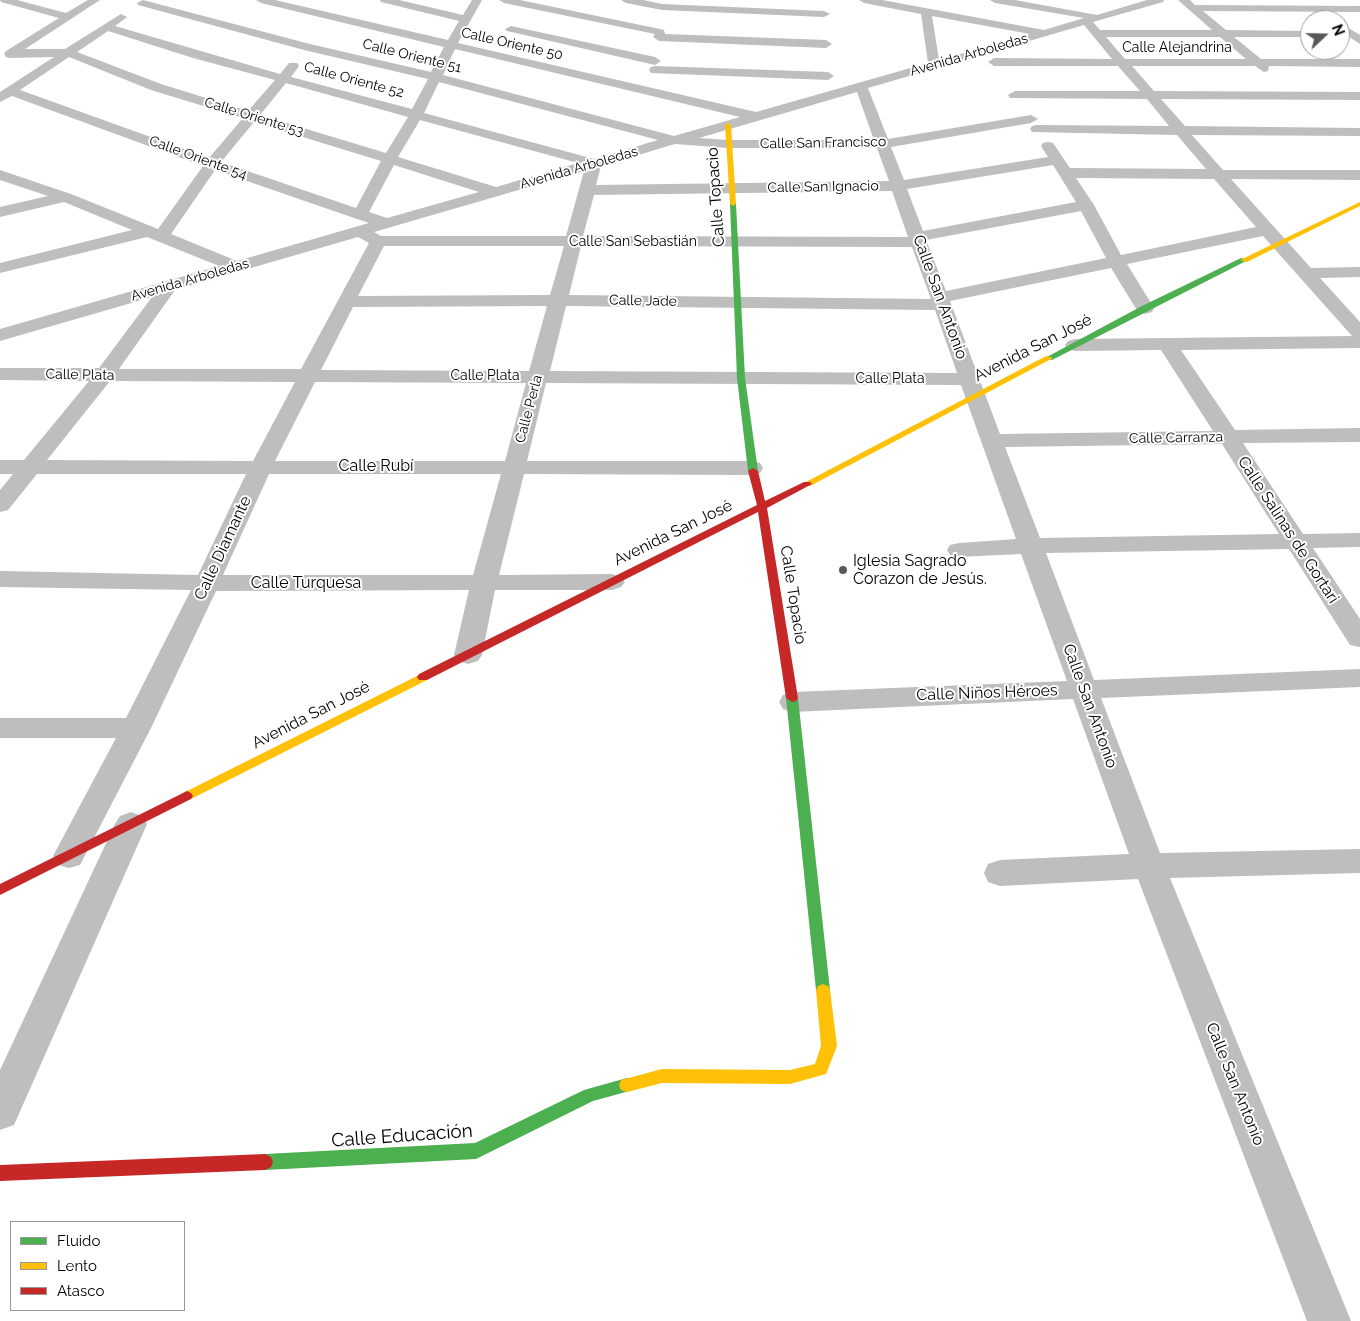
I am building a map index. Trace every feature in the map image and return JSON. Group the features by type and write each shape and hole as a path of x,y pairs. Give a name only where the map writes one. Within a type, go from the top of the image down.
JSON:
{"street":[{"path":"5,56 95,0"},
{"name":"Calle Oriente 50","path":"260,0 756,116"},
{"path":"385,0 466,19"},
{"name":"Calle Diamante","path":"69,856 136,728 207,583 261,466 345,302 370,228 390,158 417,114 451,45 477,0"},
{"path":"504,0 518,13 655,65 828,76"},
{"path":"626,0 825,29"},
{"path":"822,0 830,95"},
{"path":"864,0 926,11 1223,34 1300,34"},
{"path":"995,0 1033,18"},
{"path":"1125,0 1149,1"},
{"path":"1304,0 1319,10"},
{"path":"0,13 14,1 67,17"},
{"name":"Avenida Arboledas","path":"0,335 934,65 990,56 1033,18 1094,24 1149,1"},
{"path":"5,95 144,2"},
{"name":"Calle Oriente 51","path":"144,2 308,47 435,77 674,140"},
{"path":"652,91 663,4"},
{"path":"1188,4 1360,9"},
{"path":"1188,4 1271,74"},
{"path":"0,268 155,234 308,47 346,6"},
{"path":"926,11 934,65"},
{"path":"518,13 660,35 825,29"},
{"path":"498,56 518,13"},
{"path":"1094,24 1122,62 1218,174 1360,333"},
{"name":"Calle Oriente 52","path":"106,27 283,78 594,163"},
{"path":"10,36 28,41"},
{"name":"Calle Oriente 53","path":"5,56 68,53 156,87 496,192"},
{"path":"990,56 1086,205 1116,261 1145,308"},
{"name":"Calle Alejandrina","path":"990,56 1122,62 1360,63"},
{"path":"1284,84 1311,107"},
{"name":"Calle San Antonio","path":"861,86 1149,866 1329,1321"},
{"name":"Calle Oriente 54","path":"5,95 212,164 370,228"},
{"path":"1015,95 1360,96"},
{"path":"1326,120 1340,132"},
{"name":"Calle San Francisco","path":"674,140 728,144 884,144 1034,124 1181,130 1340,132 1357,137"},
{"name":"Calle Topacio","path":"728,125 736,242 736,302 741,378 752,468 762,507 793,702 829,1046 821,1069"},
{"name":"Calle Perla","path":"468,655 484,582 575,242 594,163"},
{"name":"Calle San Ignacio","path":"587,190 898,186 1061,167 1218,174 1360,175"},
{"path":"0,174 65,197 236,267"},
{"path":"0,212 65,197"},
{"name":"Avenida San José","path":"0,890 762,507 972,387 1075,345 1273,236 1360,204"},
{"name":"Calle San Sebastián","path":"370,228 575,242 918,239 1086,205"},
{"name":"Calle Jade","path":"345,302 558,300 940,302 1116,261 1273,236"},
{"path":"1306,273 1360,272"},
{"path":"0,505 104,375 169,286"},
{"path":"1075,345 1360,342"},
{"name":"Calle Salinas de Gortari","path":"1168,345 1360,639"},
{"name":"Calle Plata","path":"0,374 741,378 972,387"},
{"name":"Calle Carranza","path":"992,442 1360,435"},
{"name":"Calle Rubí","path":"0,466 752,468"},
{"path":"959,550 1030,546 1360,540"},
{"name":"Calle Turquesa","path":"0,579 207,583 612,582"},
{"name":"Calle Niños Héroes","path":"793,702 1360,678"},
{"path":"0,728 136,728"},
{"path":"0,1112 8,1079 131,824"},
{"path":"1000,873 1149,866 1360,861"},
{"name":"Calle Educación","path":"0,1173 402,1156 476,1151 590,1095 662,1076 790,1077 821,1069"}],"traffic: fast":[{"path":"733,204 741,378 753,471"},
{"path":"1049,358 1145,308 1244,260"},
{"path":"792,698 823,990"},
{"path":"265,1162 476,1151 590,1095 627,1085"}],"traffic: slow":[{"path":"728,125 733,204"},
{"path":"1244,260 1360,204"},
{"path":"807,484 1049,358"},
{"path":"187,796 423,677"},
{"path":"627,1085 662,1076 790,1077 821,1069 829,1046 823,990"}],"traffic: jam":[{"path":"753,471 762,507 792,698"},
{"path":"423,677 807,484"},
{"path":"0,890 187,796"},
{"path":"0,1173 265,1162"}],"place":[{"name":"Iglesia Sagrado Corazon de Jesús.","path":"843,570"}]}
